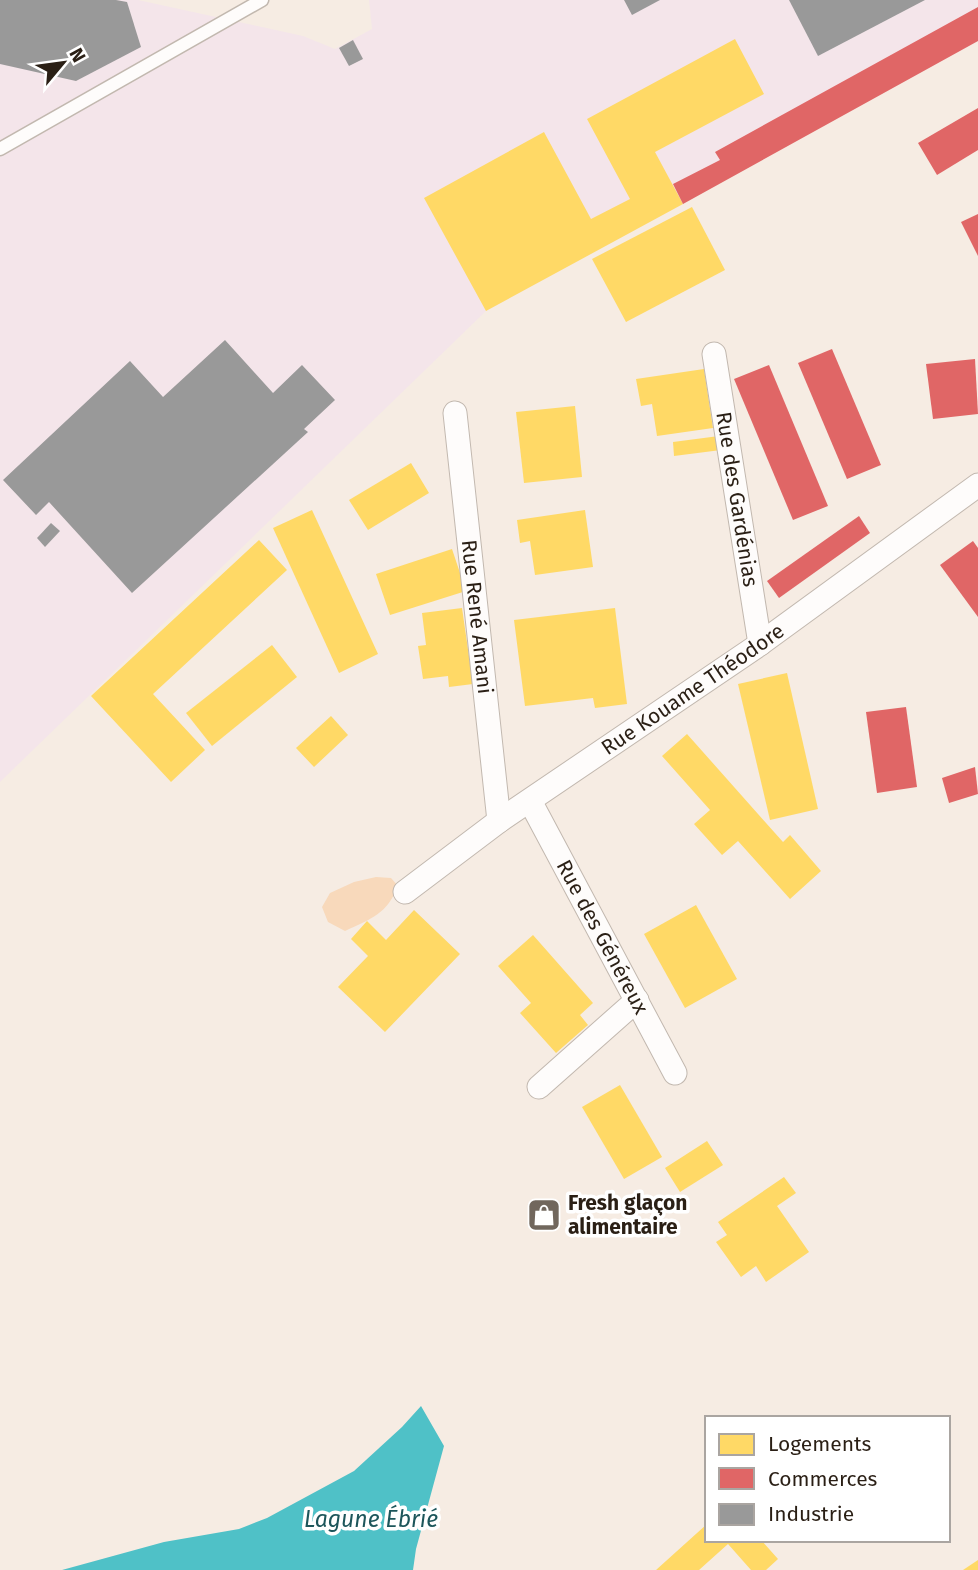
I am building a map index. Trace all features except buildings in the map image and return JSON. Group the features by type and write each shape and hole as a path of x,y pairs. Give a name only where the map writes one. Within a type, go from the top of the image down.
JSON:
{"street":[{"name":"Rue des Gardénias","path":"714,354 760,645"},
{"name":"Rue René Amani","path":"455,413 499,821"},
{"name":"Rue Kouame Théodore","path":"405,892 499,821 760,645 978,485"},
{"name":"Rue des Généreux","path":"530,800 675,1073"},
{"path":"539,1087 637,1000"}],"lane":[{"path":"0,149 262,0"}],"shaded area":[{"path":"0,0 138,0 303,36 335,49 372,29 369,0 978,0 978,41 486,311 0,782"},
{"path":"376,877 391,878 398,886 383,909 370,919 345,931 328,922 322,907 330,893 354,882"}],"water":[{"name":"Lagune Ébrié","path":"421,1406 444,1446 416,1549 413,1570 62,1570 164,1542 239,1529 267,1518 354,1471"}],"place":[{"name":"Fresh glaçon alimentaire","path":"544,1215"}]}
